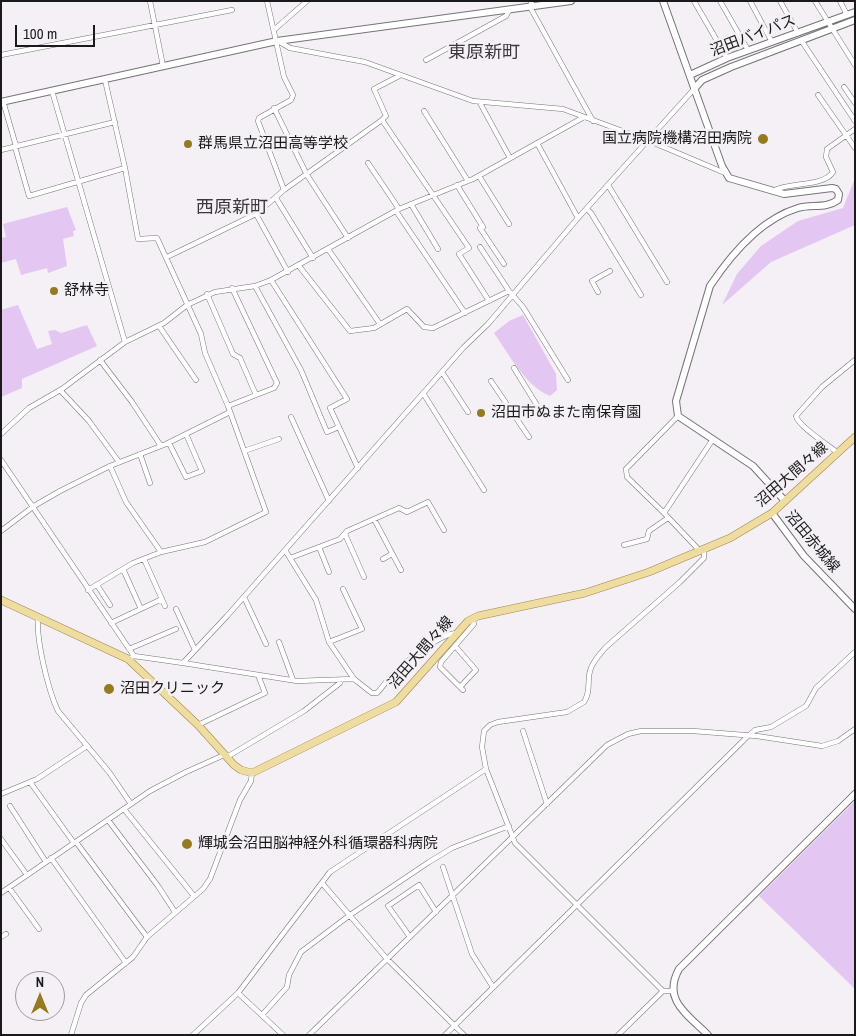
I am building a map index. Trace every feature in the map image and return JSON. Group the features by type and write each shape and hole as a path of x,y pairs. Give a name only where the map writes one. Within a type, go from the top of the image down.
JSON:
{"main road":[{"name":"沼田大間々線","path":"252,773 396,702 472,619 507,608 585,592 649,572 703,551 730,538 772,513 855,436"},
{"path":"1,600 131,658 226,756 241,770 252,773"}],"street":[{"path":"150,1 163,66"},
{"path":"267,1 275,29 284,77 293,95 291,100 274,108 259,118 258,121 284,190"},
{"path":"275,29 307,1"},
{"path":"125,168 29,196 2,101 277,41 510,9 531,4 571,1"},
{"path":"664,1 725,173"},
{"path":"694,1 727,58"},
{"path":"720,1 748,50"},
{"path":"750,1 772,42"},
{"path":"780,1 798,33"},
{"path":"815,1 855,65"},
{"path":"840,1 848,15"},
{"path":"531,4 593,121"},
{"path":"426,60 506,16 510,9"},
{"path":"1,55 232,10"},
{"name":"沼田バイパス","path":"690,75 727,58 855,12"},
{"name":"沼田バイパス","path":"695,88 702,80 731,67 855,20"},
{"path":"801,40 855,121"},
{"path":"277,41 290,48 365,62 399,76 480,103 562,109 647,140 725,173 734,180 773,191 798,194 836,188 839,194 838,200 829,205 805,206 787,212 740,246 710,286 676,401 678,416 753,466 785,501"},
{"path":"166,257 256,214 284,190 307,176 382,120 386,116 374,88 399,76"},
{"path":"88,590 144,559 161,552 205,542 266,512 228,406 205,352 201,334 166,257 157,238 138,238 125,168 105,80"},
{"path":"183,663 244,597 463,348 488,324 510,293 695,88"},
{"path":"844,88 855,103"},
{"path":"52,91 125,342"},
{"path":"818,95 855,148"},
{"path":"480,103 510,158"},
{"path":"274,108 307,176 348,238"},
{"path":"424,111 468,181"},
{"path":"1,434 24,412 60,390 125,342 159,326 187,305 207,294 232,288 255,286 271,280 397,210 479,176 584,118"},
{"path":"382,120 469,248 459,254 489,301"},
{"path":"1,150 115,122"},
{"path":"773,191 781,186 816,181 828,177 833,172 826,157 827,149 855,129"},
{"path":"537,143 578,218"},
{"path":"368,164 465,313"},
{"path":"479,176 509,224"},
{"path":"457,185 483,227 480,228 504,264"},
{"path":"608,186 667,282"},
{"path":"276,198 313,258"},
{"path":"411,204 438,249"},
{"path":"587,209 591,212 641,295"},
{"path":"256,214 288,272"},
{"path":"480,247 510,293 523,307 568,380"},
{"path":"328,249 380,324"},
{"path":"299,266 350,331 374,328 407,309 424,328 441,326 489,301 510,293"},
{"path":"598,292 592,281 610,271"},
{"path":"271,280 347,399 330,408 358,468"},
{"path":"255,286 301,370 327,432 339,427"},
{"path":"228,406 274,388 277,383 232,288"},
{"path":"207,294 233,354 240,358 256,395"},
{"path":"159,326 196,380"},
{"path":"100,360 132,402 160,446"},
{"path":"838,453 804,427 796,419 796,416 822,387 855,360"},
{"path":"514,368 543,415"},
{"path":"442,372 468,412"},
{"path":"491,381 529,437"},
{"path":"60,390 89,421 119,462"},
{"path":"423,393 484,490"},
{"path":"1,531 34,506 110,466 169,443 230,412"},
{"path":"663,991 515,843 486,769 482,737 490,725 508,719 576,709 588,697 590,671 595,659 704,558 703,551 627,477 626,470 678,416"},
{"path":"291,417 329,501"},
{"path":"169,443 186,478 202,471 186,434"},
{"path":"244,451 279,438"},
{"path":"664,513 713,439"},
{"path":"140,454 150,483"},
{"path":"1,460 34,506 88,590 129,649 131,658 183,663 293,680 354,679"},
{"path":"110,466 126,502 161,552"},
{"path":"290,558 340,539 345,534 399,508 407,512 428,502 444,530"},
{"name":"沼田赤城線","path":"772,513 804,556 855,609"},
{"path":"624,545 647,539 649,531 668,518"},
{"path":"374,519 400,570"},
{"path":"345,534 364,577"},
{"path":"319,547 329,572"},
{"path":"285,550 316,600 329,642 354,679 372,693 377,693 393,673 427,647 447,635 458,633"},
{"path":"383,559 392,554"},
{"path":"144,559 165,606"},
{"path":"123,569 141,609"},
{"path":"97,585 110,605"},
{"path":"329,642 362,629 343,589"},
{"path":"244,597 266,644"},
{"path":"111,623 162,599"},
{"path":"176,609 195,650"},
{"path":"38,617 38,638 53,700 58,711 109,772 131,804"},
{"path":"455,646 476,670 462,689 440,667 441,662 474,624 472,619"},
{"path":"129,649 176,629"},
{"path":"279,642 293,680"},
{"path":"445,1035 748,736 755,730 771,727 806,706 816,688 855,652"},
{"path":"198,725 265,693 258,676"},
{"path":"1,893 10,889 51,858 131,804 186,772 226,756 304,711 340,683 341,680"},
{"path":"309,1035 607,745 628,734 641,731 693,731 822,746 838,742 855,728"},
{"path":"523,731 547,804"},
{"path":"1,794 30,782 87,746"},
{"path":"193,1035 238,993 330,872 486,769"},
{"path":"71,1035 81,1003 86,995 126,963 147,937 194,896 210,879 240,800 251,781 252,773"},
{"path":"30,782 147,937"},
{"path":"708,1035 678,1006 672,991 675,976 679,969 855,794"},
{"path":"10,806 46,862"},
{"path":"124,809 194,896"},
{"path":"108,820 158,886 175,912"},
{"path":"262,1015 286,987 289,976 301,952 350,915 452,848 509,826"},
{"path":"1,839 28,875"},
{"path":"51,858 126,963"},
{"path":"443,867 472,954 493,987"},
{"path":"322,883 387,959 464,1035"},
{"path":"410,936 388,906 419,886 436,912"},
{"path":"10,889 39,929"},
{"path":"618,1035 663,991 672,991"},
{"path":"238,993 283,1035"}],"shaded area":[{"path":"855,178 855,225 771,262 722,305 737,274 761,246 798,221 843,208"},
{"path":"67,207 76,230 73,231 74,236 63,239 67,266 48,273 47,268 21,275 16,259 1,263 1,238 6,237 3,224"},
{"path":"18,305 37,349 52,344 48,331 55,330 61,333 87,325 97,346 22,379 22,388 1,397 1,310"},
{"path":"523,315 556,374 557,390 550,396 525,377 494,333 509,321"},
{"path":"855,801 855,989 759,896"}],"place":[{"name":"国立病院機構沼田病院","path":"763,139"},
{"name":"群馬県立沼田高等学校","path":"188,144"},
{"name":"舒林寺","path":"54,291"},
{"name":"沼田市ぬまた南保育園","path":"481,413"},
{"name":"沼田クリニック","path":"109,689"},
{"name":"輝城会沼田脳神経外科循環器科病院","path":"187,844"}],"district":[{"name":"東原新町","path":"484,53"},
{"name":"西原新町","path":"232,208"}]}
